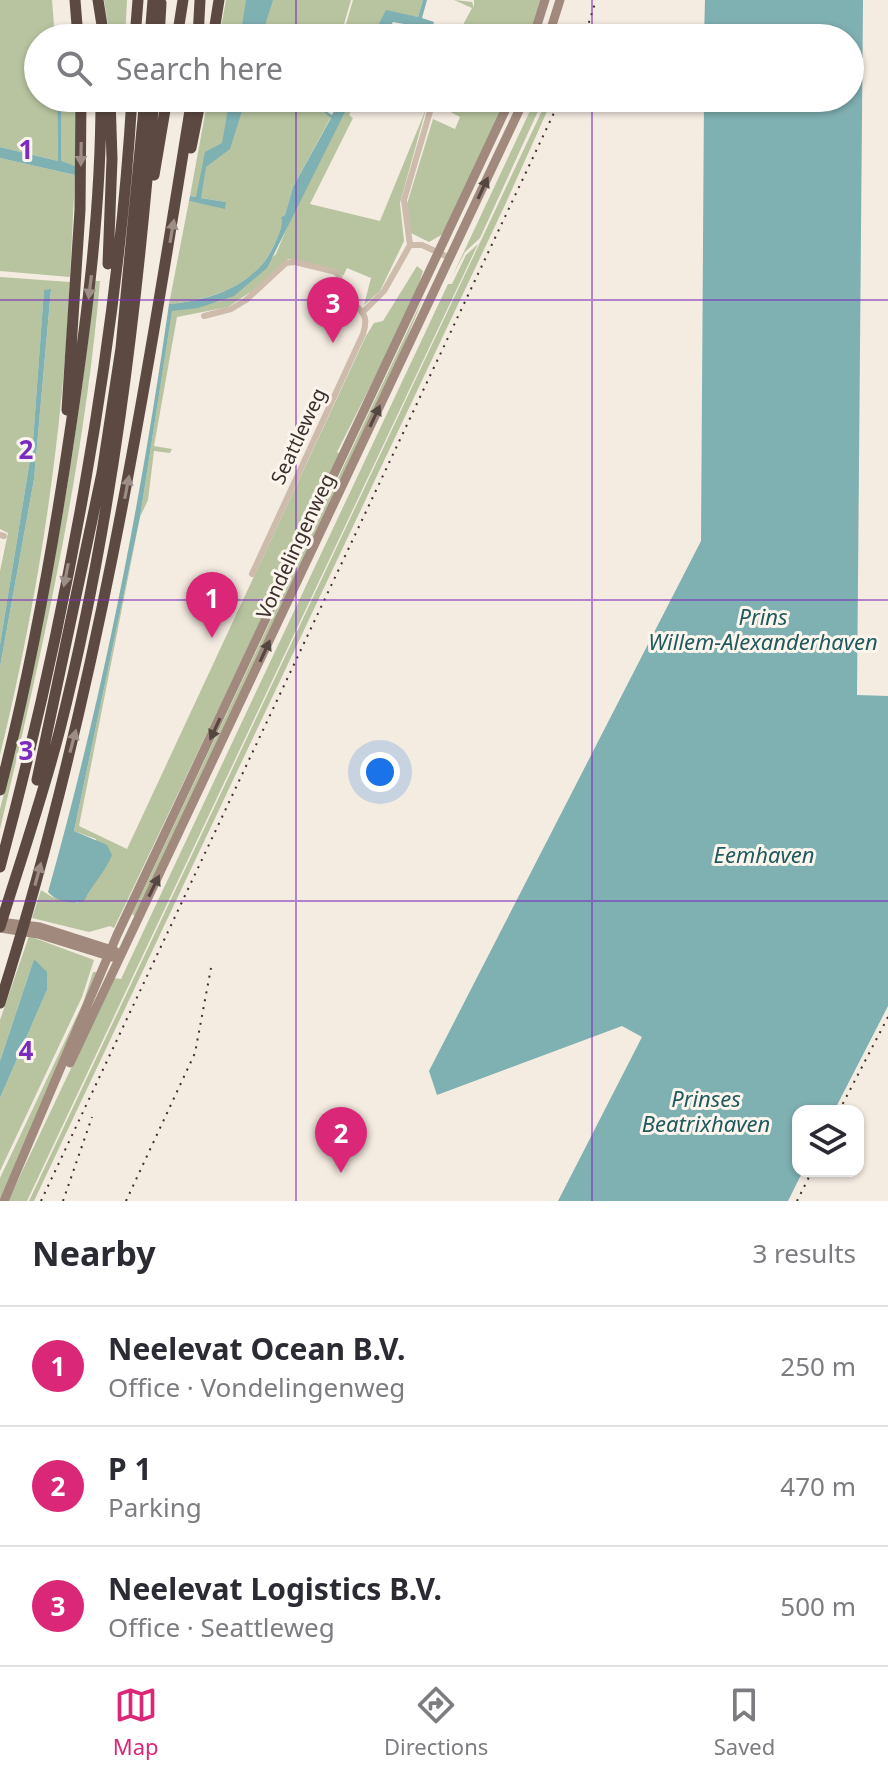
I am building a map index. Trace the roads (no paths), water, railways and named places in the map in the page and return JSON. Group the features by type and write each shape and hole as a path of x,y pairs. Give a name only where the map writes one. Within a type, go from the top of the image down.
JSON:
{"highway":[{"path":"75,0 77,24"},
{"path":"98,0 102,24"},
{"path":"136,24 138,0"},
{"path":"151,24 153,0"},
{"path":"160,24 161,0"},
{"path":"199,24 200,0"},
{"path":"215,24 219,0"},
{"path":"179,24 183,3"},
{"path":"59,506 80,210 81,112"},
{"path":"0,790 59,506 95,240 100,112"},
{"path":"98,388 111,210 110,112"},
{"path":"0,867 64,585 98,388 125,186 131,112"},
{"path":"12,888 83,573 102,473 121,348 144,112"},
{"path":"143,230 153,112"},
{"path":"0,926 59,731 80,638 110,476 143,230 164,112"},
{"path":"0,1003 37,881 83,702 122,513 179,193 190,112"},
{"path":"179,193 198,112"}],"main road":[{"path":"537,24 545,0"},
{"path":"552,24 560,0"},
{"name":"Vondelingenweg","path":"4,1201 445,256 505,112"},
{"name":"Vondelingenweg","path":"34,1138 112,947 445,256 518,112"},
{"path":"0,926 39,930 112,947 120,956"},
{"path":"0,926 27,932 39,930 108,958 120,956"},
{"path":"93,953 103,970"}],"street":[{"path":"430,112 404,200 410,245 422,245 445,256"},
{"name":"Seattleweg","path":"252,574 363,334 364,311 384,291 410,245"},
{"path":"204,316 238,304 258,291 282,265 295,262 336,272 351,301 364,311"}],"water":[{"path":"246,0 273,0 265,24 242,24"},
{"path":"423,0 427,0 422,18 433,24 378,24 386,10 418,17"},
{"path":"705,0 863,0 863,24 704,24"},
{"path":"57,112 61,112 61,161 75,166 75,175 0,158 0,147 58,161"},
{"path":"228,112 242,112 230,149 206,167 201,198 226,202 225,209 189,201 190,196 196,197 205,152 222,143"},
{"path":"324,112 332,115 334,112 345,112 267,268 234,296 198,308 172,311 140,517 74,831 107,845 112,855 84,901 60,900 48,892 103,674 146,452 169,304 216,295 256,271 274,245 293,187 331,118"},
{"path":"704,112 862,112 857,695 888,696 888,1006 837,1105 792,1105 792,1177 800,1177 788,1201 558,1201 642,1037 622,1026 437,1095 429,1071 701,541"},
{"path":"51,289 34,479 0,667 0,645 33,441 44,290"},
{"path":"34,959 47,972 47,990 0,1098 0,1061"}],"railway":[{"path":"588,24 596,0"},
{"path":"41,1201 554,112"},
{"path":"126,1201 195,1053 211,968"},
{"path":"842,1105 888,1017"},
{"path":"63,1201 92,1117"},
{"path":"797,1201 809,1177"}],"place":[{"name":"Neelevat Logistics B.V.","path":"333,343"},
{"name":"Neelevat Ocean B.V.","path":"212,638"},
{"name":"P 1","path":"341,1173"}],"water label":[{"name":"Prins Willem-Alexanderhaven","path":"763,628"},
{"name":"Eemhaven","path":"764,854"},
{"name":"Prinses Beatrixhaven","path":"706,1110"}]}
